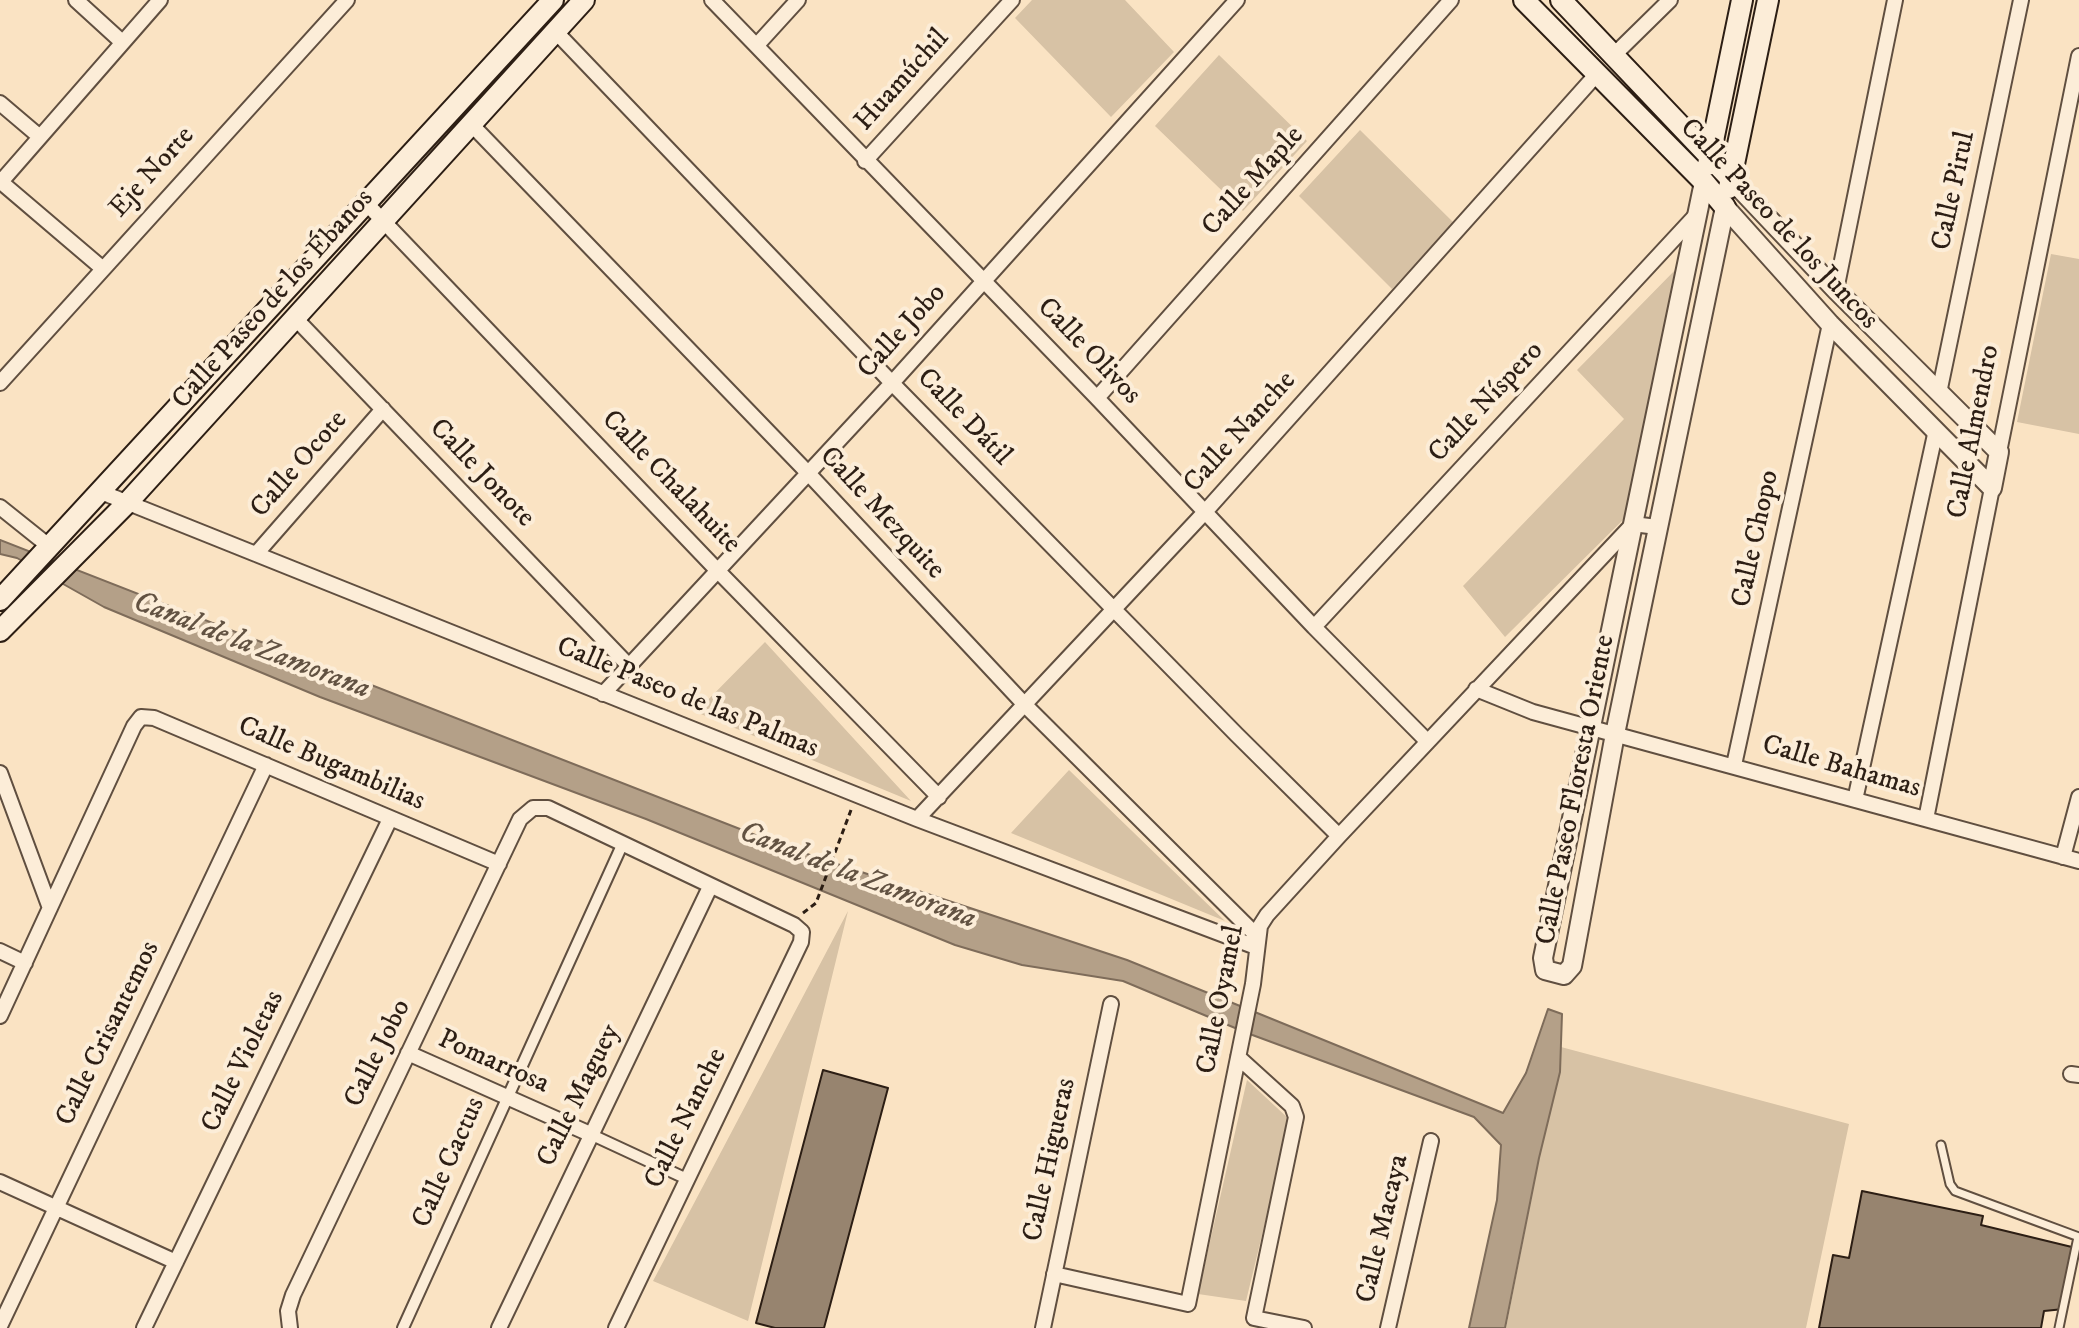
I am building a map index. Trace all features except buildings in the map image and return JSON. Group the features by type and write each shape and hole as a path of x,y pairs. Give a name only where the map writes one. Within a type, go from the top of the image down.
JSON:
{"main road":[{"name":"Calle Paseo de los Ébanos","path":"0,600 553,0"},
{"name":"Calle Paseo de los Ébanos","path":"0,631 127,503 584,0"},
{"name":"Calle Paseo de los Juncos","path":"1524,0 1725,207"},
{"name":"Calle Paseo de los Juncos","path":"1561,0 1731,179"},
{"name":"Calle Paseo Floresta Oriente","path":"1704,182 1742,0"},
{"name":"Calle Paseo Floresta Oriente","path":"1725,207 1768,0"}],"street":[{"path":"76,0 122,42"},
{"path":"102,268 1,183 160,0"},
{"name":"Calle Olivos","path":"712,0 1427,741"},
{"path":"757,45 798,0"},
{"name":"Huamúchil","path":"865,161 1012,0"},
{"name":"Calle Jobo","path":"603,694 892,383 1237,0"},
{"name":"Calle Maple","path":"1097,398 1451,0"},
{"path":"1614,55 1670,0"},
{"path":"1836,290 1895,0"},
{"name":"Calle Pirul","path":"1939,393 2021,0"},
{"name":"Eje Norte","path":"0,383 344,1"},
{"name":"Calle Dátil","path":"556,32 892,383 1339,836"},
{"name":"Calle Almendro","path":"1926,819 2079,56"},
{"name":"Calle Nanche","path":"917,819 1204,513 1596,75"},
{"path":"0,103 40,137"},
{"name":"Calle Mezquite","path":"471,124 808,473 1025,705 1256,941"},
{"name":"Calle Paseo de los Juncos","path":"1731,179 1836,290 1999,452"},
{"name":"Calle Paseo Floresta Oriente","path":"1704,182 1543,958 1545,970 1564,975 1572,966 1615,734 1725,207"},
{"name":"Calle Chalahuite","path":"366,203 939,797"},
{"name":"Calle Paseo de los Juncos","path":"1725,207 1830,324 1992,488"},
{"name":"Calle Níspero","path":"1314,627 1697,213"},
{"name":"Calle Jonote","path":"296,319 628,665"},
{"name":"Calle Chopo","path":"1734,765 1830,324"},
{"name":"Calle Ocote","path":"256,554 383,409"},
{"path":"1855,800 1936,430"},
{"name":"Calle Paseo de las Palmas","path":"101,492 917,819 1256,941"},
{"path":"0,507 48,550"},
{"path":"1633,524 1657,527"},
{"name":"Calle Oyamel","path":"1054,1274 1188,1304 1255,972 1256,941 1267,915 1633,524"},
{"path":"1476,689 1533,712 1590,727"},
{"name":"Calle Bugambilias","path":"50,908 134,726 141,717 154,718 499,864"},
{"name":"Calle Bahamas","path":"1590,727 2071,859"},
{"name":"Calle Crisantemos","path":"3,1325 55,1208 266,765"},
{"path":"0,773 50,908 0,1016"},
{"path":"2071,859 2079,797"},
{"name":"Calle Jobo","path":"290,1328 289,1303 520,819 533,808 548,808 623,843"},
{"name":"Calle Violetas","path":"144,1328 390,819"},
{"path":"623,843 798,928"},
{"name":"Calle Cactus","path":"403,1328 623,843"},
{"name":"Calle Maguey","path":"499,1328 710,887"},
{"name":"Calle Nanche","path":"616,1328 801,942 798,928"},
{"path":"0,951 25,963"},
{"name":"Calle Higueras","path":"1043,1328 1111,1004"},
{"name":"Pomarrosa","path":"408,1053 687,1179"},
{"path":"1238,1057 1292,1106 1296,1117 1254,1318 1304,1328"},
{"name":"Calle Macaya","path":"1388,1328 1431,1141"},
{"path":"0,1182 176,1262"}],"lane":[{"path":"1941,1145 1950,1184 1955,1191 2078,1237 2059,1328"}],"path":[{"path":"798,928 806,910 816,903 821,892 857,795"}],"shaded area":[{"path":"1032,0 1125,0 1174,52 1111,117 1015,18"},
{"path":"1219,55 1307,141 1243,211 1155,126"},
{"path":"1360,130 1453,222 1392,289 1299,196"},
{"path":"2051,254 2079,259 2079,434 2017,422"},
{"path":"1680,265 1626,517 1505,637 1463,586 1624,419 1577,370"},
{"path":"765,642 911,801 696,712"},
{"path":"1069,770 1225,921 1011,833"},
{"path":"848,911 748,1321 653,1281"},
{"path":"1561,1047 1849,1124 1806,1328 1506,1328"},
{"path":"1247,1080 1290,1120 1246,1301 1198,1294"}],"water":[{"name":"Canal de la Zamorana","path":"0,540 786,847 1127,960 1503,1113 1526,1073 1548,1009 1562,1014 1560,1072 1539,1158 1505,1328 1469,1328 1497,1200 1501,1145 1474,1117 1247,1033 1123,981 1022,965 955,945 646,819 320,697 104,607 17,558 0,554"}]}
